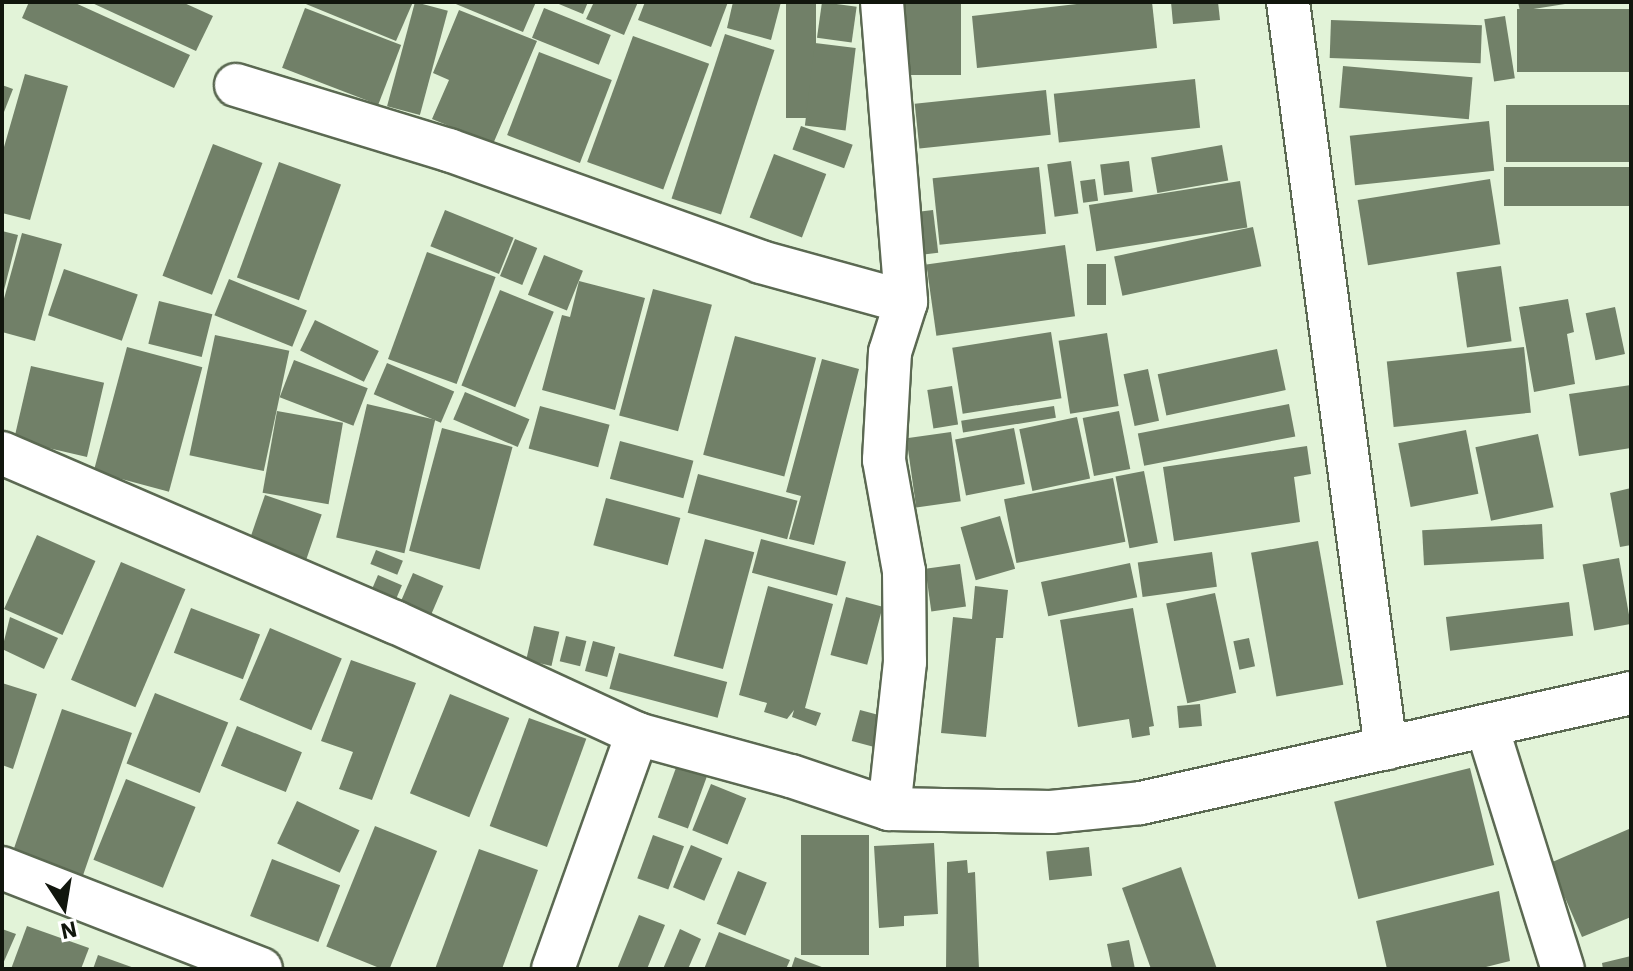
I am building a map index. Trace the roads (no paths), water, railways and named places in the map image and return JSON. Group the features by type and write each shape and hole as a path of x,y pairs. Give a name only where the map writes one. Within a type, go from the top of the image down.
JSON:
{"street":[{"path":"882,2 906,302 890,352 884,460 904,571 905,662 889,809"},
{"path":"1288,2 1386,749"},
{"path":"236,85 449,150 761,262 906,302"},
{"path":"2,453 395,622 637,734 791,776 889,809 1051,812 1141,803 1631,693"},
{"path":"1487,727 1563,969"},
{"path":"553,969 637,734"},
{"path":"2,868 261,969"}]}
